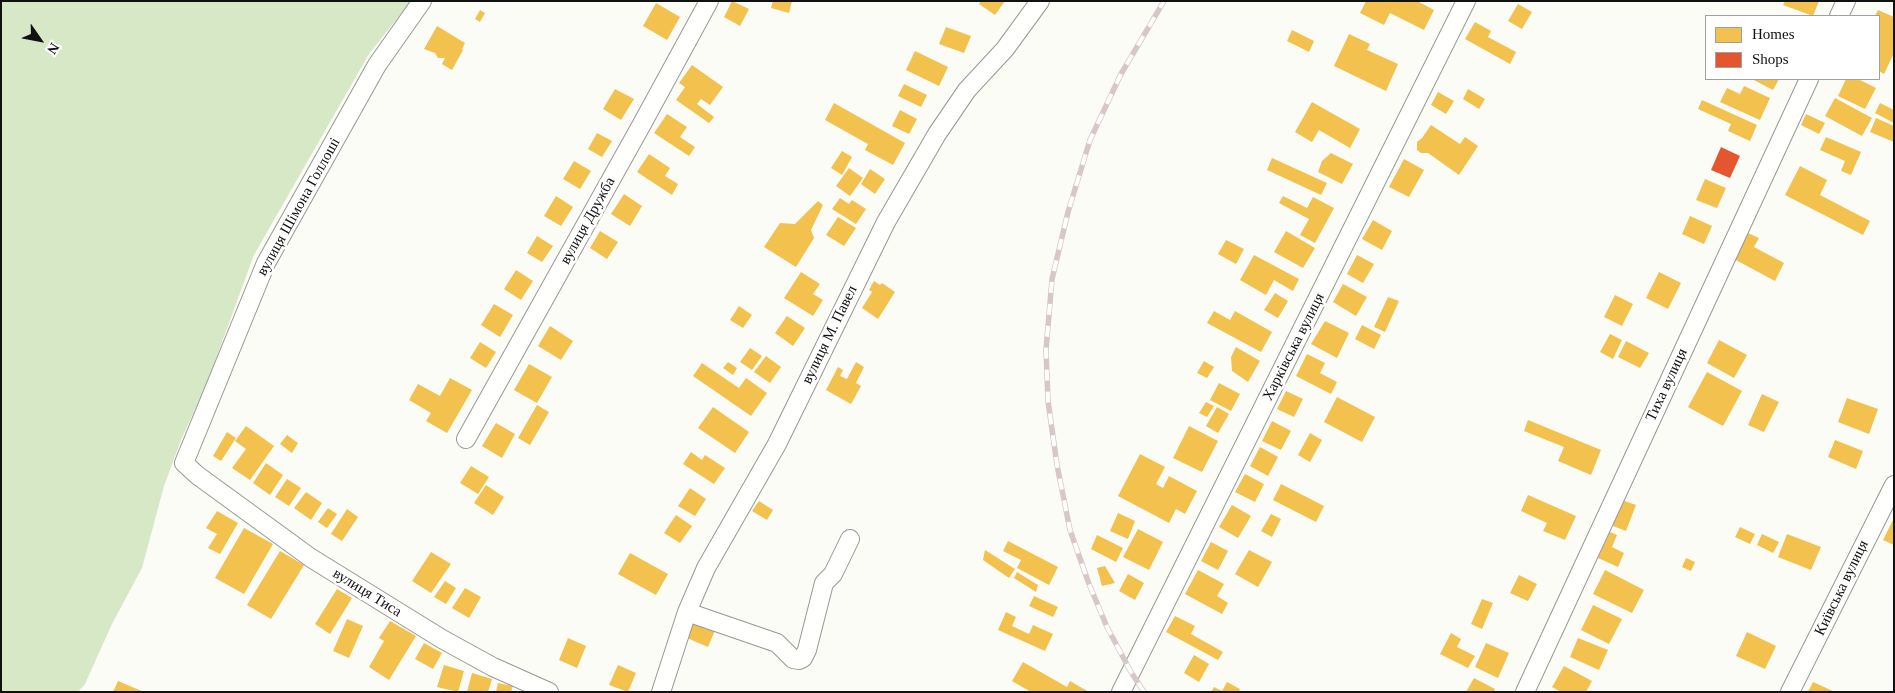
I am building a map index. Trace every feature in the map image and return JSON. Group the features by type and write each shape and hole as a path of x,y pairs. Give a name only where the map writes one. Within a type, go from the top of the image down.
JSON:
{"street":[{"name":"вулиця Шімона Голлоші","path":"197,475 184,463 266,263 377,65 422,1"},
{"name":"вулиця Дружба","path":"466,439 642,124 708,1"},
{"name":"вулиця М. Павел","path":"661,692 687,612 706,568 777,444 886,222 937,134 967,90 1005,49 1040,1"},
{"name":"Харківська вулиця","path":"1121,692 1466,1"},
{"path":"1839,15 1846,1"},
{"name":"Тиха вулиця","path":"1525,692 1810,80"},
{"name":"вулиця Тиса","path":"197,475 311,558 442,639 493,667 549,692"},
{"name":"Київська вулиця","path":"1790,692 1894,485"},
{"path":"687,612 777,643 793,659 799,660 803,658 807,650 824,583 833,574 850,539"}],"green space":[{"path":"1,1 411,1 369,54 254,255 207,383 181,440 164,486 142,568 112,624 85,684 78,692 1,692"}],"building: Homes":[{"path":"732,1 749,9 740,26 724,17"},
{"path":"773,1 792,1 789,13 771,8"},
{"path":"981,1 1005,1 995,15 979,4"},
{"path":"1366,1 1417,1 1434,10 1424,30 1390,13 1384,25 1360,13"},
{"path":"1785,1 1819,1 1813,15 1783,5"},
{"path":"656,3 680,17 667,40 643,26"},
{"path":"1518,4 1532,12 1522,29 1508,21"},
{"path":"480,10 485,13 480,22 475,19"},
{"path":"1878,10 1894,17 1894,53 1884,74 1880,72 1880,15 1876,15"},
{"path":"1475,22 1491,31 1488,37 1516,52 1510,64 1465,39"},
{"path":"437,26 465,43 452,70 442,64 445,58 438,58 435,53 424,49"},
{"path":"946,27 971,36 964,53 939,44"},
{"path":"1292,30 1314,41 1309,52 1287,41"},
{"path":"1349,34 1370,44 1367,50 1398,64 1386,91 1334,66"},
{"path":"915,51 948,67 939,86 906,70"},
{"path":"692,65 723,87 710,105 701,99 697,104 714,117 709,123 676,100 685,87 679,83"},
{"path":"1754,80 1778,80 1773,90"},
{"path":"1846,80 1860,80 1876,88 1865,109 1838,96"},
{"path":"904,84 927,95 921,107 898,96"},
{"path":"1744,86 1770,98 1760,120 1720,102 1727,88 1740,94"},
{"path":"615,89 634,99 621,120 603,109"},
{"path":"1468,89 1485,99 1479,109 1463,99"},
{"path":"1438,92 1454,101 1446,114 1431,105"},
{"path":"1835,98 1872,118 1862,136 1825,116"},
{"path":"1702,100 1757,125 1750,141 1728,131 1731,124 1698,109"},
{"path":"1312,102 1360,129 1350,148 1319,130 1312,142 1295,132"},
{"path":"834,103 905,143 893,165 865,150 868,144 825,120"},
{"path":"1880,103 1894,110 1894,123 1875,113"},
{"path":"900,110 917,119 909,134 892,126"},
{"path":"667,114 687,127 680,137 695,147 689,156 654,133"},
{"path":"1806,114 1825,123 1819,134 1801,125"},
{"path":"1876,118 1894,126 1894,142 1870,132"},
{"path":"1431,125 1460,144 1465,137 1478,146 1459,175 1428,153 1421,153 1417,150 1417,142"},
{"path":"597,133 612,141 602,157 588,149"},
{"path":"1826,137 1861,152 1851,175 1841,171 1845,161 1820,150"},
{"path":"842,151 852,157 842,175 831,168"},
{"path":"1331,153 1353,164 1342,184 1318,172 1322,161"},
{"path":"649,154 670,168 665,176 678,184 672,195 637,172"},
{"path":"1272,158 1327,183 1321,195 1267,170"},
{"path":"1404,159 1424,170 1409,197 1389,187"},
{"path":"574,161 591,171 580,189 563,179"},
{"path":"1800,166 1827,180 1820,195 1870,221 1863,235 1785,195"},
{"path":"849,168 863,178 850,196 836,186"},
{"path":"870,169 885,179 875,194 861,184"},
{"path":"1705,179 1726,188 1717,208 1696,200"},
{"path":"624,194 642,206 630,226 611,214"},
{"path":"556,196 573,207 561,226 544,216"},
{"path":"1283,196 1307,208 1313,197 1334,208 1315,243 1300,235 1309,219 1279,203"},
{"path":"840,198 849,204 852,200 866,209 856,224 832,209"},
{"path":"818,201 823,205 811,230 814,238 796,267 764,247 780,223 795,224"},
{"path":"1690,216 1712,226 1704,244 1682,234"},
{"path":"838,217 856,228 844,246 826,235"},
{"path":"1373,220 1392,231 1382,250 1362,239"},
{"path":"600,231 618,242 607,259 590,248"},
{"path":"1286,231 1315,248 1303,268 1274,252"},
{"path":"1748,233 1759,238 1754,247 1784,263 1775,281 1734,259"},
{"path":"537,236 553,246 542,262 527,253"},
{"path":"1226,240 1244,249 1236,264 1218,254"},
{"path":"1254,255 1299,279 1293,291 1274,280 1266,295 1240,280"},
{"path":"1357,255 1374,264 1363,283 1347,274"},
{"path":"516,270 533,281 521,300 504,289"},
{"path":"801,272 820,284 813,294 823,300 813,316 784,298"},
{"path":"1659,272 1681,283 1668,309 1646,298"},
{"path":"874,281 880,285 882,283 895,292 878,319 862,308 872,292 869,290"},
{"path":"1343,284 1367,297 1356,316 1333,302"},
{"path":"1275,293 1288,301 1278,318 1264,310"},
{"path":"1615,295 1633,304 1622,326 1604,317"},
{"path":"1388,297 1399,301 1385,332 1374,327"},
{"path":"494,304 513,315 500,337 481,325"},
{"path":"739,306 752,315 743,328 730,320"},
{"path":"1214,311 1230,320 1235,311 1272,332 1261,352 1207,323"},
{"path":"787,316 805,328 793,346 775,333"},
{"path":"1325,321 1349,333 1337,358 1311,344"},
{"path":"1362,325 1381,335 1374,349 1355,339"},
{"path":"550,326 573,341 561,360 538,346"},
{"path":"1610,334 1622,340 1613,359 1600,352"},
{"path":"1719,340 1747,355 1734,378 1707,363"},
{"path":"1626,341 1649,353 1640,368 1618,357"},
{"path":"480,342 496,352 486,368 470,358"},
{"path":"1236,347 1260,361 1248,382 1232,371 1231,357"},
{"path":"750,348 762,356 752,370 740,362"},
{"path":"1307,354 1325,363 1320,373 1337,382 1331,394 1296,376"},
{"path":"766,356 781,367 770,383 754,372"},
{"path":"1204,361 1214,367 1207,378 1197,373"},
{"path":"728,362 737,368 733,375 723,368"},
{"path":"856,362 864,367 856,383 861,386 851,404 826,390 838,367 843,370 840,376 847,379"},
{"path":"702,363 739,388 746,378 767,393 751,416 693,376"},
{"path":"529,364 552,377 537,403 514,390"},
{"path":"1707,372 1742,391 1723,426 1688,407"},
{"path":"450,378 472,390 447,433 426,421 431,413 409,400 418,384 440,396"},
{"path":"1219,383 1240,394 1231,411 1210,400"},
{"path":"1286,391 1303,399 1294,417 1277,409"},
{"path":"1762,394 1779,402 1764,432 1748,425"},
{"path":"1337,397 1375,417 1362,442 1324,422"},
{"path":"1847,398 1878,409 1869,434 1838,422"},
{"path":"1206,402 1214,406 1207,417 1199,413"},
{"path":"537,405 549,412 530,445 518,438"},
{"path":"713,407 749,432 735,453 698,428"},
{"path":"1217,407 1229,414 1218,433 1206,426"},
{"path":"1528,420 1601,450 1591,475 1558,461 1564,447 1524,431"},
{"path":"1272,421 1291,431 1281,450 1262,441"},
{"path":"496,423 515,434 502,458 482,446"},
{"path":"246,426 274,446 250,480 232,468 246,449 235,441"},
{"path":"1189,426 1218,441 1202,472 1173,458"},
{"path":"227,432 236,438 221,461 213,456"},
{"path":"1310,433 1322,440 1310,462 1298,455"},
{"path":"287,435 298,443 292,453 280,444"},
{"path":"1835,440 1863,451 1856,469 1828,457"},
{"path":"1260,447 1278,457 1268,476 1250,466"},
{"path":"691,452 702,460 705,455 725,468 714,484 683,464"},
{"path":"1140,454 1165,467 1156,484 1163,488 1169,476 1197,491 1185,514 1176,509 1169,523 1118,496"},
{"path":"266,463 283,475 270,495 253,483"},
{"path":"471,466 489,477 478,494 460,483"},
{"path":"1245,474 1264,484 1255,502 1235,492"},
{"path":"287,479 301,488 289,506 275,497"},
{"path":"1281,484 1324,506 1316,522 1273,500"},
{"path":"486,485 504,497 493,515 474,503"},
{"path":"690,488 706,499 695,516 678,506"},
{"path":"306,492 322,503 311,520 294,508"},
{"path":"1528,495 1576,516 1565,540 1543,531 1547,523 1521,511"},
{"path":"1622,500 1636,505 1626,531 1613,526"},
{"path":"759,501 773,510 767,520 752,511"},
{"path":"1232,505 1251,516 1238,538 1219,527"},
{"path":"328,508 337,514 327,528 318,522"},
{"path":"347,509 358,517 342,541 331,534"},
{"path":"217,511 238,523 220,554 208,548 217,534 206,528"},
{"path":"1118,513 1135,521 1128,539 1110,531"},
{"path":"1271,514 1281,519 1272,537 1261,531"},
{"path":"676,515 692,526 680,543 664,533"},
{"path":"1894,518 1894,545 1883,540"},
{"path":"1740,527 1755,534 1750,544 1735,537"},
{"path":"244,528 273,544 244,594 215,578"},
{"path":"1138,529 1163,542 1149,570 1123,557"},
{"path":"1610,532 1617,535 1612,547 1624,553 1618,567 1598,558"},
{"path":"1762,534 1779,542 1773,553 1757,545"},
{"path":"1787,534 1821,547 1811,570 1778,557"},
{"path":"1097,535 1123,548 1116,562 1091,549"},
{"path":"1008,541 1058,567 1049,585 1017,568 1021,560 1003,551"},
{"path":"1211,542 1228,551 1218,570 1201,561"},
{"path":"985,550 1015,569 1009,578 983,560"},
{"path":"1249,550 1272,562 1258,587 1235,574"},
{"path":"280,551 304,565 271,619 247,605"},
{"path":"431,552 451,564 431,593 412,581"},
{"path":"630,553 668,574 656,595 618,574"},
{"path":"1686,558 1695,562 1691,571 1682,567"},
{"path":"1105,566 1115,583 1102,586 1097,568"},
{"path":"1198,570 1224,584 1217,596 1228,603 1222,614 1185,594"},
{"path":"1605,570 1644,590 1632,613 1593,594"},
{"path":"1017,572 1038,585 1036,592 1014,578"},
{"path":"1128,574 1144,583 1135,600 1119,591"},
{"path":"1519,575 1537,584 1528,601 1510,593"},
{"path":"445,581 456,588 446,604 434,597"},
{"path":"465,588 481,597 469,618 452,608"},
{"path":"337,589 352,598 330,634 315,624"},
{"path":"1034,596 1058,607 1053,617 1029,606"},
{"path":"1482,599 1493,603 1482,629 1471,624"},
{"path":"1593,605 1622,619 1609,644 1581,630"},
{"path":"1006,612 1016,617 1012,626 1029,634 1033,625 1053,634 1045,651 998,630"},
{"path":"1175,616 1195,626 1191,634 1223,652 1218,660 1166,632"},
{"path":"347,619 363,626 349,658 333,651"},
{"path":"695,619 716,628 708,647 687,638"},
{"path":"390,621 416,636 389,680 369,667 384,641 379,638"},
{"path":"1747,632 1776,646 1765,669 1736,656"},
{"path":"1451,633 1461,639 1457,647 1475,656 1468,668 1440,654"},
{"path":"568,638 586,646 577,668 559,660"},
{"path":"1578,638 1608,650 1599,670 1570,657"},
{"path":"424,643 442,653 433,669 415,659"},
{"path":"1486,643 1509,653 1498,678 1475,667"},
{"path":"1194,655 1209,664 1199,682 1184,673"},
{"path":"1023,662 1067,687 1070,681 1089,692 1031,692 1012,681"},
{"path":"444,665 464,671 458,692 437,687"},
{"path":"618,665 636,673 628,692 609,685"},
{"path":"1564,666 1592,681 1586,692 1561,692 1552,687"},
{"path":"472,673 492,679 488,692 467,692"},
{"path":"1474,678 1495,689 1494,692 1466,692"},
{"path":"118,681 144,692 113,692"},
{"path":"1227,682 1240,689 1239,692 1211,692 1214,687 1222,691"},
{"path":"1813,682 1835,692 1808,692"},
{"path":"498,683 513,686 511,692 496,692"}],"building: Shops":[{"path":"1721,147 1740,156 1730,178 1711,170"}],"railway":[{"path":"1144,692 1107,627 1070,530 1057,465 1048,401 1046,350 1052,279 1068,212 1090,140 1121,74 1164,1"}]}
